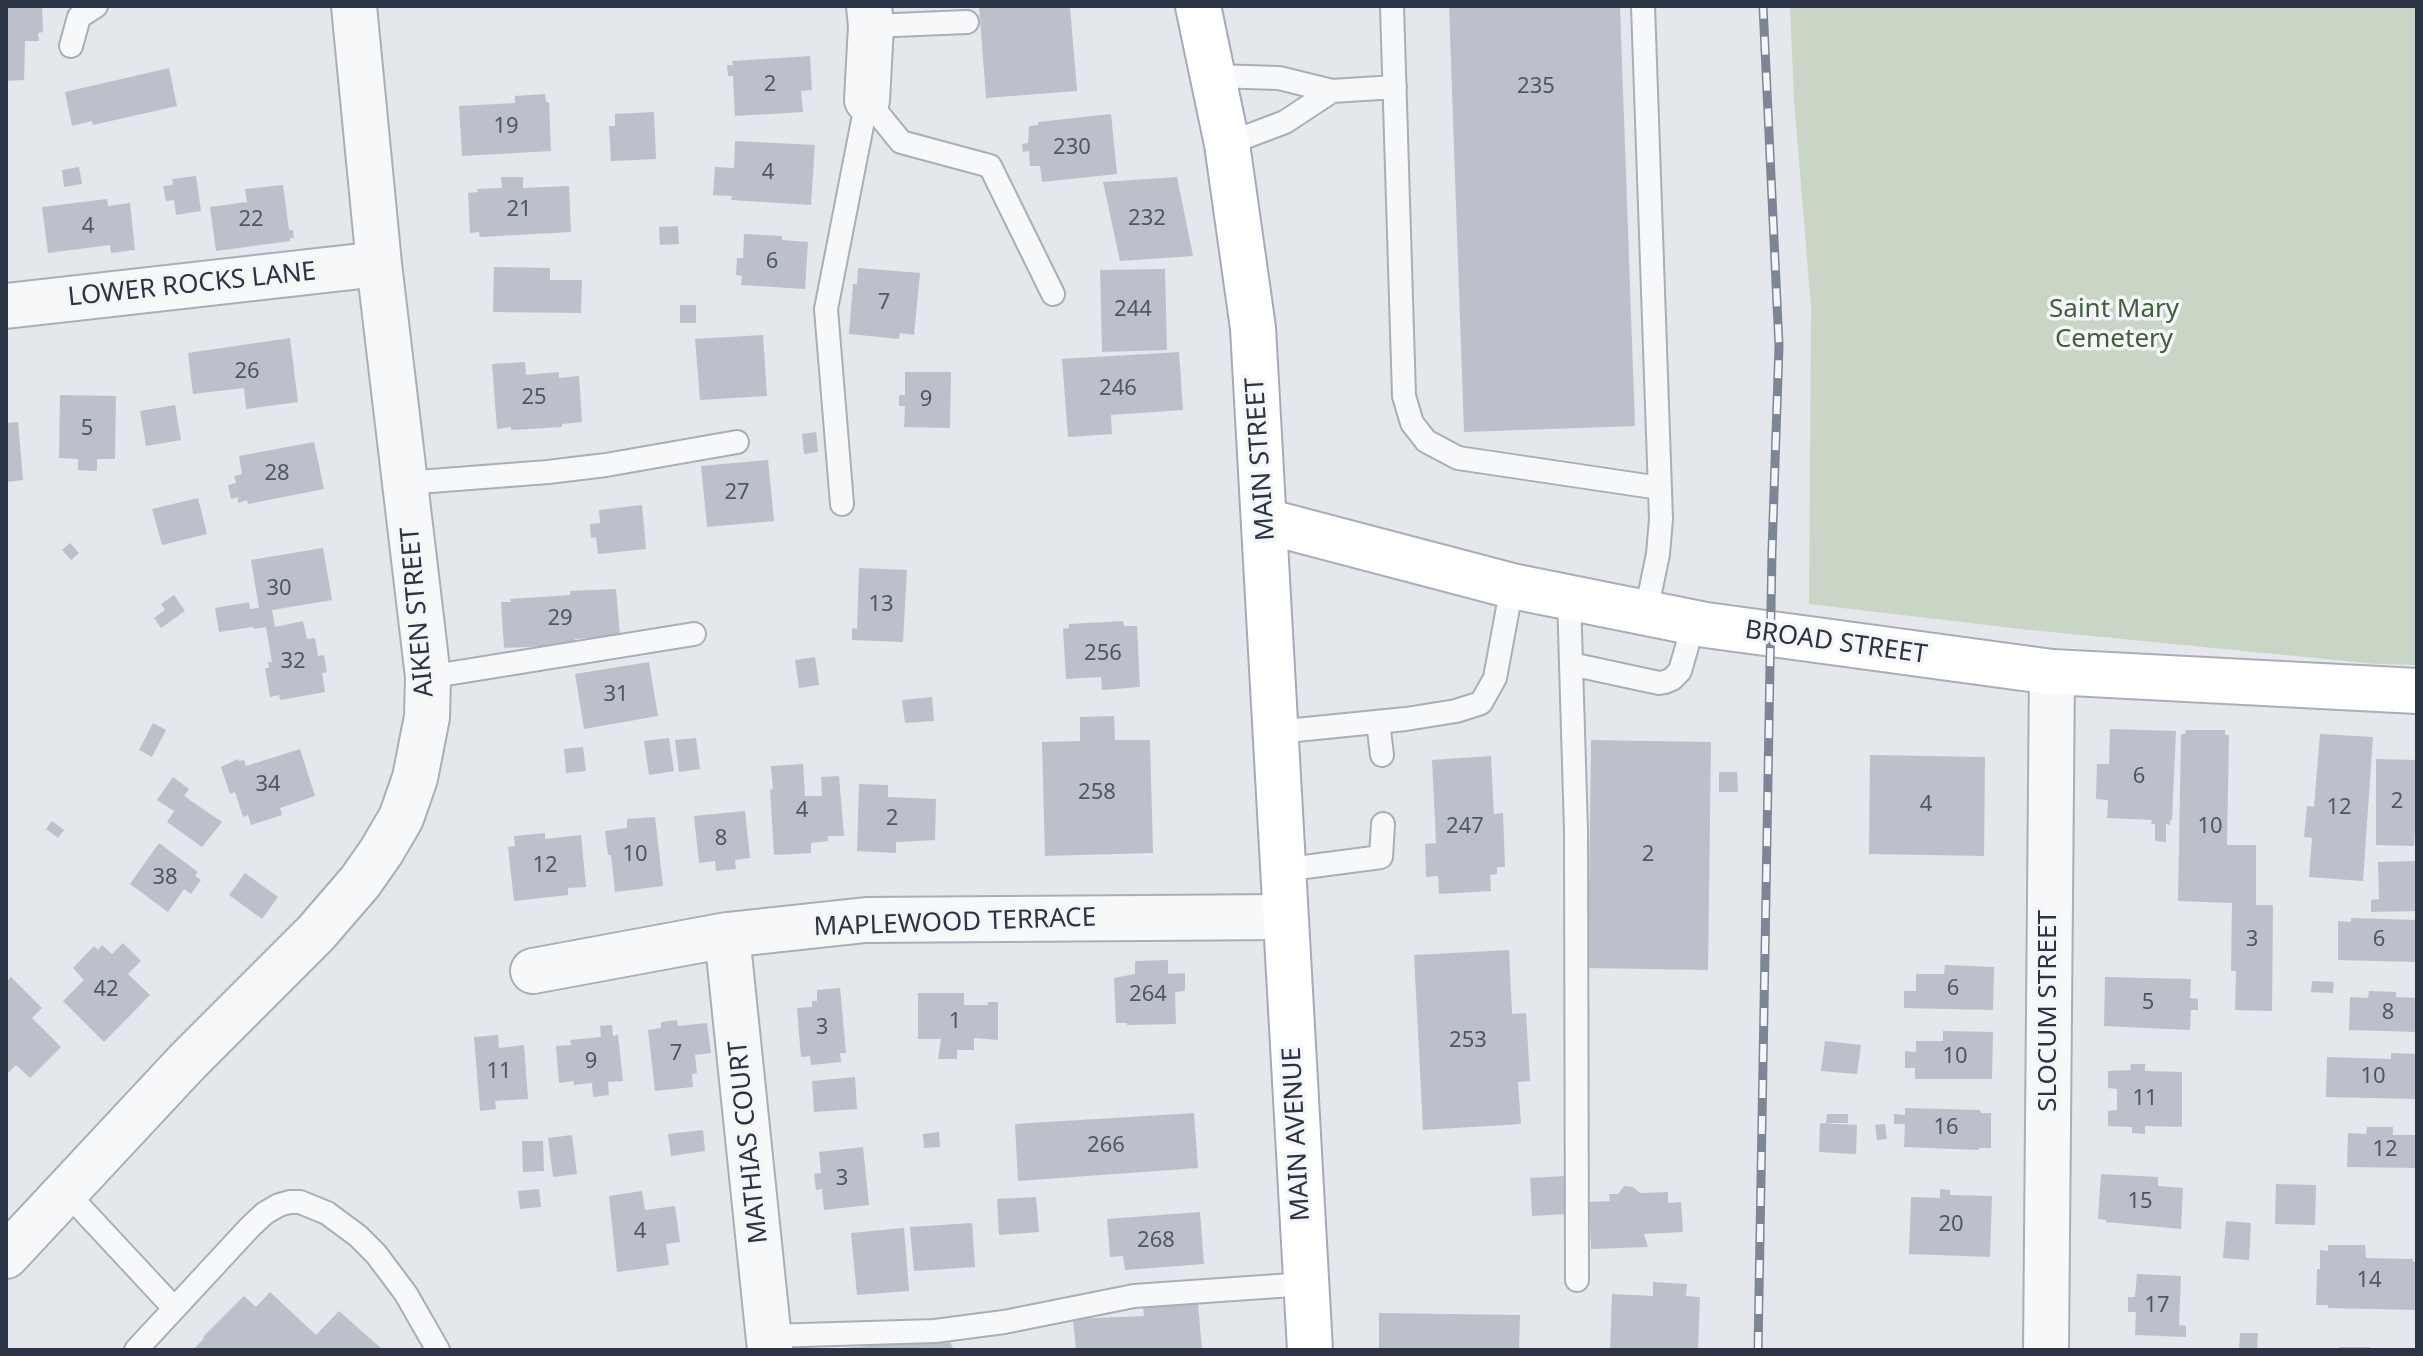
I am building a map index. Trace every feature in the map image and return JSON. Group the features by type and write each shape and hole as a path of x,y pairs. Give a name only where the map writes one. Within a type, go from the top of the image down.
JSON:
{"main road":[{"name":"MAIN STREET","path":"1198,6 1227,144 1253,328 1284,917"},
{"name":"BROAD STREET","path":"1265,521 1512,586 1694,622 2052,672 2417,691"},
{"name":"MAIN AVENUE","path":"1284,917 1310,1350"}],"street":[{"name":"AIKEN STREET","path":"6,1256 187,1062 316,933 360,882 401,818 415,778 427,717 428,677 379,264 354,6"},
{"path":"867,100 870,16"},
{"name":"LOWER ROCKS LANE","path":"6,306 379,264"},
{"name":"SLOCUM STREET","path":"2046,1350 2052,672"},
{"name":"MAPLEWOOD TERRACE","path":"533,971 727,935 866,920 1284,917"},
{"name":"MATHIAS COURT","path":"727,935 770,1343"}],"lane":[{"path":"71,46 79,17 96,6"},
{"path":"1392,6 1404,396 1412,423 1426,441 1458,458 1660,488"},
{"path":"1643,6 1660,488 1658,554 1646,612"},
{"path":"870,16 967,22"},
{"path":"1214,76 1279,78 1332,91 1395,87"},
{"path":"1227,144 1285,122 1332,91"},
{"path":"867,100 901,142 990,166 1053,294"},
{"path":"842,504 826,309 867,100"},
{"path":"405,483 577,469 737,442"},
{"path":"1276,732 1456,711 1481,703 1495,678 1512,586"},
{"path":"1569,597 1576,831 1577,1280"},
{"path":"1571,664 1665,682 1680,671 1694,622"},
{"path":"428,677 694,634"},
{"path":"1378,722 1382,755"},
{"path":"1282,870 1381,857 1383,824"},
{"path":"66,1192 174,1308"},
{"path":"136,1350 265,1213 279,1205 300,1202 341,1222 376,1254 406,1294 438,1350"},
{"path":"770,1343 935,1331 1004,1322 1134,1296 1306,1284"}],"green space":[{"name":"Saint Mary Cemetery","path":"1790,6 2417,6 2417,665 2376,664 2021,629 1809,604 1811,307 1794,100"}],"building":[{"path":"6,6 42,6 43,32 38,33 39,41 25,41 24,80 6,81"},
{"path":"979,6 1070,6 1077,91 986,98"},
{"path":"1449,6 1620,6 1635,426 1464,432"},
{"path":"810,56 812,90 801,91 803,112 735,116 733,76 728,76 727,65 733,65 732,61"},
{"path":"169,68 177,106 93,125 92,121 72,126 65,92"},
{"path":"545,94 546,102 549,102 551,151 462,156 459,106 515,103 515,96"},
{"path":"654,112 656,159 611,161 609,126 615,126 615,114"},
{"path":"1111,114 1117,174 1042,182 1040,166 1030,166 1029,151 1023,152 1022,144 1028,143 1029,126 1038,125 1038,122"},
{"path":"735,141 815,145 811,205 731,200 732,196 713,195 715,167 734,168"},
{"path":"79,167 82,184 64,187 62,170"},
{"path":"196,176 201,211 176,215 174,200 166,201 163,186 173,185 172,179"},
{"path":"501,177 523,177 523,188 569,186 571,232 480,237 479,232 470,233 468,193 478,192 477,189 502,188"},
{"path":"1177,177 1193,256 1120,261 1103,182"},
{"path":"283,185 289,230 293,230 294,238 216,251 210,207 247,202 245,189"},
{"path":"107,199 108,206 130,203 135,250 111,253 110,245 48,253 42,207"},
{"path":"678,226 679,244 660,245 659,227"},
{"path":"744,234 782,236 782,240 808,242 805,289 741,285 742,276 736,275 737,258 743,258"},
{"path":"494,267 550,268 550,280 582,280 581,313 493,312"},
{"path":"858,268 920,273 914,335 900,333 899,339 849,334 853,284 857,284"},
{"path":"1165,269 1167,350 1102,352 1100,270"},
{"path":"680,305 696,305 696,323 680,323"},
{"path":"763,335 767,396 700,400 695,339"},
{"path":"290,338 298,402 246,409 244,388 193,394 188,353"},
{"path":"1179,352 1183,410 1111,415 1112,434 1068,437 1062,359"},
{"path":"525,362 526,375 559,372 559,378 579,376 582,422 562,424 562,427 497,429 492,364"},
{"path":"905,372 951,372 950,428 904,427 905,406 899,406 899,395 905,395"},
{"path":"60,395 116,396 115,459 97,459 97,471 78,470 78,459 59,458"},
{"path":"175,405 181,440 146,446 140,411"},
{"path":"18,422 23,480 6,482 6,423"},
{"path":"816,432 818,452 804,454 802,434"},
{"path":"314,442 324,489 248,504 247,500 238,503 238,497 231,499 228,485 236,483 234,476 242,474 239,456"},
{"path":"768,460 774,521 707,527 701,466"},
{"path":"198,498 207,534 162,545 152,509"},
{"path":"642,505 646,549 598,554 596,537 591,538 590,524 600,523 599,510"},
{"path":"70,543 79,553 71,560 62,550"},
{"path":"323,548 332,600 272,610 275,627 303,621 307,639 315,638 318,656 324,655 327,672 322,673 325,692 280,700 279,695 270,697 265,668 269,668 268,662 272,662 266,627 219,632 215,608 249,602 250,609 259,608 251,560"},
{"path":"859,568 907,570 903,642 852,640 852,628 857,629"},
{"path":"616,589 620,636 575,639 575,645 504,648 501,602 570,595 570,591"},
{"path":"174,595 185,611 161,628 154,618 165,610 161,604"},
{"path":"1123,621 1124,626 1137,626 1140,687 1102,690 1101,677 1066,679 1063,629 1069,628 1069,624"},
{"path":"815,657 819,685 799,688 795,660"},
{"path":"649,662 658,716 584,729 575,674"},
{"path":"932,697 934,721 905,723 902,700"},
{"path":"1114,716 1115,740 1150,740 1153,853 1045,856 1042,742 1080,741 1080,717"},
{"path":"153,723 166,730 152,757 139,750"},
{"path":"2110,729 2176,731 2172,820 2170,825 2166,824 2166,842 2155,841 2155,824 2151,824 2152,820 2107,818 2108,800 2096,799 2097,764 2109,764"},
{"path":"2186,730 2225,730 2225,735 2229,735 2227,845 2256,845 2256,905 2273,905 2272,1011 2235,1010 2236,971 2231,971 2232,903 2178,901 2181,734 2185,734"},
{"path":"2320,734 2373,737 2363,881 2309,877 2312,838 2304,837 2307,806 2314,807"},
{"path":"669,738 674,771 649,775 644,741"},
{"path":"696,738 700,769 679,772 675,740"},
{"path":"1591,740 1711,742 1708,970 1588,968"},
{"path":"583,747 586,771 566,773 564,749"},
{"path":"300,749 315,796 280,808 282,815 251,825 248,815 243,817 235,792 230,794 221,767 238,759 244,760 246,766"},
{"path":"1870,755 1985,757 1984,856 1869,854"},
{"path":"1491,756 1494,814 1503,813 1505,867 1497,867 1497,874 1490,875 1491,891 1439,894 1438,876 1426,877 1425,844 1436,843 1432,760"},
{"path":"2376,759 2417,760 2417,831 2414,846 2376,845"},
{"path":"803,764 805,796 822,796 821,777 839,776 844,836 828,836 828,841 811,843 811,853 774,855 771,766"},
{"path":"1719,772 1737,772 1738,792 1719,792"},
{"path":"173,777 189,789 184,796 222,822 202,847 167,822 174,811 157,800"},
{"path":"859,784 888,785 888,797 936,799 935,840 896,842 896,853 857,851"},
{"path":"745,811 750,858 735,860 736,869 716,871 715,861 699,863 694,816"},
{"path":"655,817 663,886 615,892 605,831 627,828 627,819"},
{"path":"52,821 64,830 58,838 46,829"},
{"path":"545,833 545,839 581,835 586,887 568,888 568,895 514,901 508,847 515,846 514,836"},
{"path":"159,843 198,872 195,876 201,880 191,894 184,889 168,912 130,884"},
{"path":"2417,861 2417,911 2371,912 2371,900 2379,899 2378,862"},
{"path":"245,873 278,897 262,919 229,895"},
{"path":"2351,918 2417,920 2417,962 2338,960 2338,921 2351,922"},
{"path":"123,943 141,961 128,974 150,995 104,1042 63,1001 84,980 73,968 94,946 98,950 102,945 112,954"},
{"path":"1509,950 1512,1014 1526,1013 1530,1081 1518,1082 1521,1124 1423,1130 1414,955"},
{"path":"1168,960 1168,974 1185,973 1185,991 1175,992 1176,1024 1116,1023 1114,978 1135,974 1135,961"},
{"path":"1945,965 1994,967 1993,1010 1904,1008 1904,991 1916,991 1916,974 1944,974"},
{"path":"11,977 42,1008 32,1018 61,1047 30,1078 16,1065 6,1075 6,982"},
{"path":"2105,977 2191,979 2190,998 2198,999 2198,1010 2191,1010 2190,1030 2104,1026"},
{"path":"2312,981 2334,982 2333,993 2311,992"},
{"path":"840,988 846,1053 840,1053 841,1062 811,1065 810,1056 801,1057 797,1008 812,1007 812,1001 817,1001 817,990"},
{"path":"2369,991 2396,992 2396,997 2417,998 2417,1032 2349,1030 2350,997 2368,998"},
{"path":"918,993 964,993 964,1005 998,1002 998,1040 974,1038 974,1050 957,1050 957,1059 938,1059 941,1039 918,1039"},
{"path":"677,1020 678,1026 707,1023 711,1053 695,1055 697,1073 692,1074 693,1087 655,1091 648,1030 661,1028 661,1022"},
{"path":"612,1025 613,1036 618,1035 623,1081 608,1082 609,1095 593,1097 592,1083 559,1083 556,1046 571,1045 570,1040 601,1037 600,1026"},
{"path":"1943,1031 1993,1032 1992,1079 1915,1079 1915,1068 1905,1068 1905,1051 1916,1052 1916,1041 1943,1041"},
{"path":"498,1035 499,1048 524,1045 528,1099 495,1101 496,1109 480,1111 474,1037"},
{"path":"1825,1041 1861,1045 1857,1074 1821,1071"},
{"path":"2391,1053 2417,1054 2417,1099 2326,1097 2327,1057 2391,1059"},
{"path":"2131,1064 2145,1064 2145,1071 2182,1072 2182,1127 2145,1126 2145,1134 2132,1133 2132,1127 2108,1126 2108,1111 2117,1110 2117,1089 2108,1088 2108,1071 2130,1070"},
{"path":"855,1077 857,1109 814,1112 812,1081"},
{"path":"1905,1108 1991,1113 1991,1148 1904,1147 1905,1124 1894,1124 1894,1114 1905,1115"},
{"path":"1194,1113 1198,1168 1018,1181 1015,1124"},
{"path":"1827,1114 1848,1114 1848,1123 1826,1123"},
{"path":"1820,1123 1857,1125 1856,1154 1819,1152"},
{"path":"1885,1124 1887,1139 1877,1140 1875,1125"},
{"path":"2367,1127 2393,1127 2393,1135 2416,1135 2416,1168 2347,1167 2348,1133 2366,1134"},
{"path":"703,1130 705,1151 671,1156 668,1134"},
{"path":"939,1132 940,1147 924,1148 923,1134"},
{"path":"572,1135 577,1174 553,1177 548,1138"},
{"path":"522,1141 543,1141 544,1171 523,1172"},
{"path":"863,1147 869,1205 824,1210 822,1189 816,1190 814,1174 821,1173 819,1152"},
{"path":"2101,1174 2158,1177 2158,1186 2183,1188 2181,1229 2098,1219"},
{"path":"1566,1176 1567,1214 1532,1216 1530,1178"},
{"path":"2276,1184 2316,1185 2315,1225 2275,1224"},
{"path":"1624,1186 1633,1187 1640,1193 1668,1192 1668,1203 1681,1202 1683,1232 1644,1234 1648,1247 1591,1249 1589,1202 1610,1201 1609,1194 1618,1194"},
{"path":"539,1189 541,1207 520,1209 518,1191"},
{"path":"1940,1189 1950,1190 1950,1195 1992,1196 1990,1257 1909,1254 1911,1197 1940,1198"},
{"path":"642,1191 645,1210 675,1206 680,1242 666,1244 669,1265 617,1272 609,1196"},
{"path":"1036,1197 1039,1232 999,1235 997,1199"},
{"path":"1200,1212 1204,1264 1125,1270 1123,1256 1110,1257 1107,1219"},
{"path":"2226,1221 2251,1223 2249,1260 2223,1258"},
{"path":"972,1223 975,1267 914,1271 910,1227"},
{"path":"904,1228 909,1291 857,1295 851,1233"},
{"path":"2328,1245 2365,1245 2366,1258 2413,1259 2417,1262 2417,1310 2328,1308 2328,1305 2316,1305 2320,1250 2328,1251"},
{"path":"2137,1274 2181,1276 2179,1325 2186,1326 2186,1337 2135,1335 2136,1312 2128,1312 2128,1297 2135,1297"},
{"path":"1653,1282 1687,1284 1686,1296 1700,1297 1698,1350 1610,1350 1612,1294 1653,1296"},
{"path":"270,1292 316,1335 339,1311 383,1350 193,1350 244,1296 256,1307"},
{"path":"1198,1303 1202,1350 1076,1350 1073,1319 1144,1316 1143,1307"},
{"path":"1379,1313 1520,1315 1519,1350 1379,1350"},
{"path":"2240,1333 2258,1333 2257,1350 2239,1350"},
{"path":"949,1340 954,1350 843,1350 843,1348"},
{"path":"2339,1347 2370,1347 2370,1350 2339,1350"}],"railway":[{"path":"1758,1350 1772,551 1779,346 1763,6"}]}
